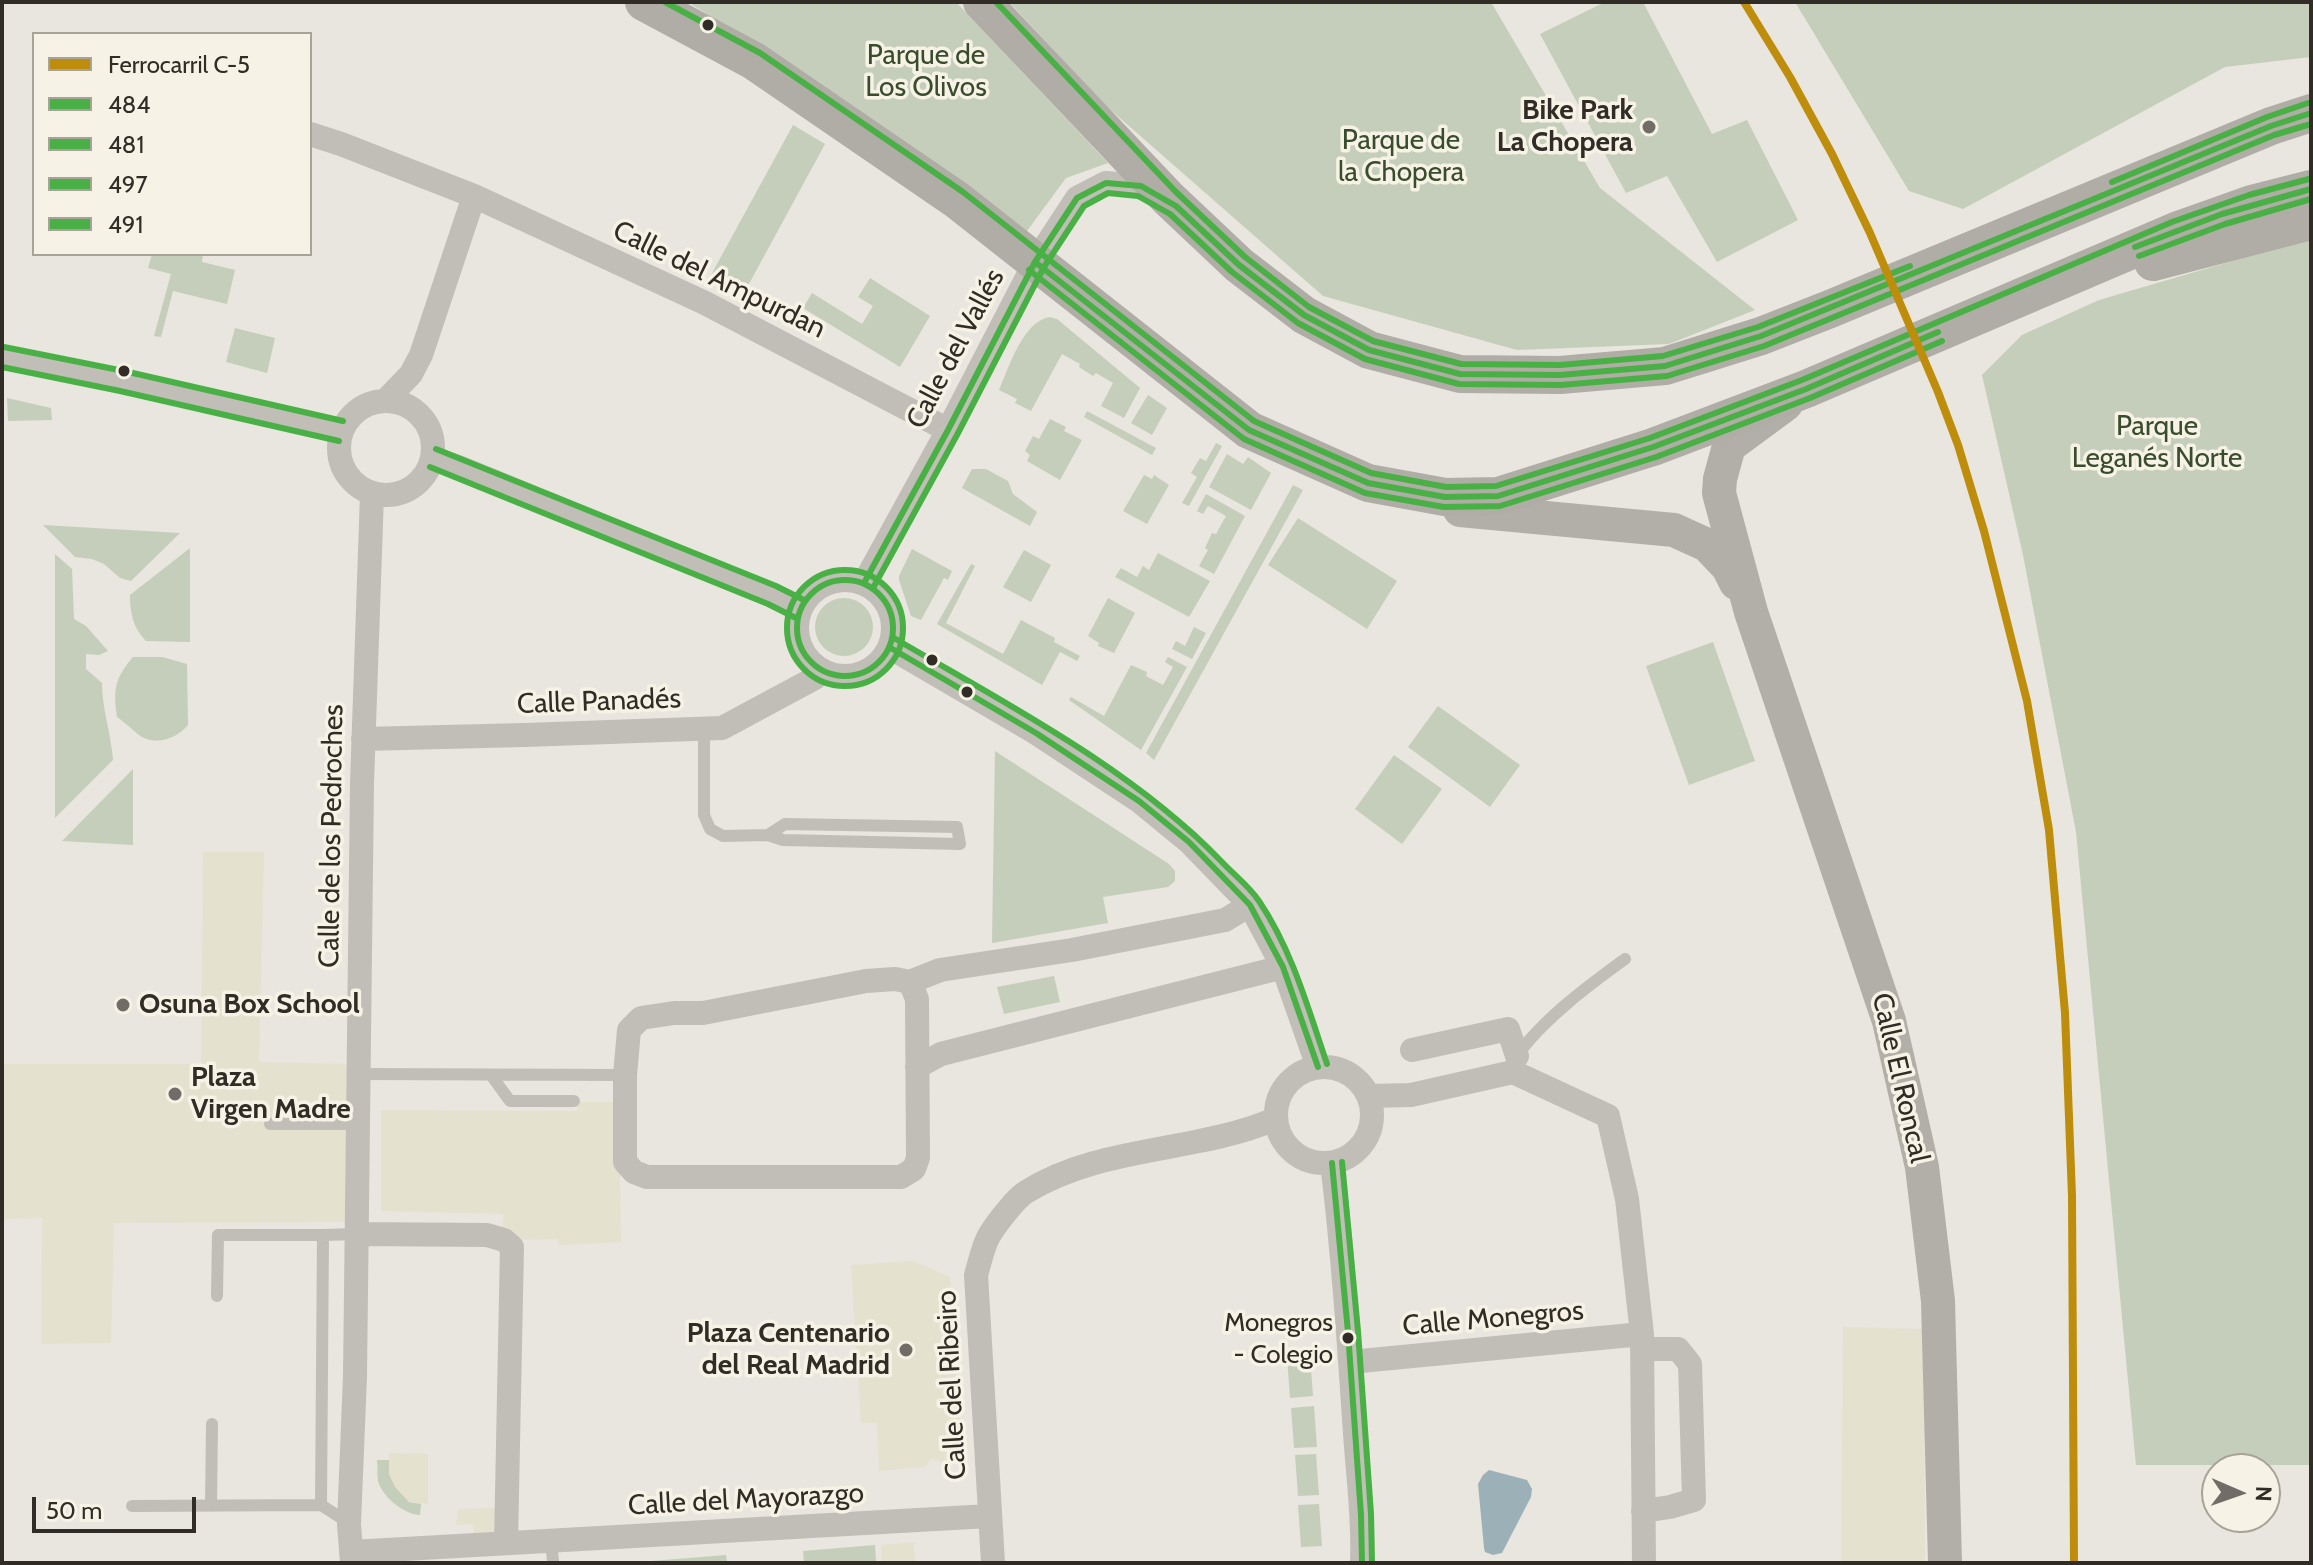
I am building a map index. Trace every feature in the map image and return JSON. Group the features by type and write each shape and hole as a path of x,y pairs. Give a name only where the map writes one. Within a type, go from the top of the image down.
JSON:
{"main road":[{"path":"644,2 754,61 957,200 1249,430 1368,483 1445,497 1498,496 1653,447 1806,389 2211,217 2311,189"},
{"path":"982,2 1176,206 1239,265 1304,315 1369,350 1460,374 1560,375 1665,366 1761,336 1830,309 2271,126 2311,113"},
{"path":"2064,279 2141,265 2311,221"}],"street":[{"name":"Calle del Ampurdan","path":"312,135 467,193 705,303 948,430"},
{"name":"Calle del Ampurdan","path":"312,145 467,193"},
{"name":"Calle del Vallés","path":"864,583 1035,262 1077,198 1106,183 1141,186 1176,206"},
{"path":"386,400 411,374 421,355 467,193"},
{"path":"2,357 341,431"},
{"name":"Calle El Roncal","path":"1806,389 1729,446 1719,493 1751,612 1889,1021 1922,1167 1938,1301 1945,1563"},
{"path":"386,400 409,406 419,413 432,434 433,458 427,473 417,485 403,493 387,496 372,494 358,487 347,476 338,446 341,431 354,412 386,400"},
{"path":"433,458 800,609"},
{"name":"Calle El Roncal","path":"1368,483 1441,508 1674,530 1707,545 1728,567 1751,612"},
{"name":"Calle de los Pedroches","path":"352,1557 349,1524 355,1376 363,739 372,494"},
{"path":"845,579 864,583 877,591 892,617 893,632 889,647 880,661 859,674 835,676 820,670 807,658 799,643 796,626 800,609 811,593 827,583 845,579"},
{"path":"889,647 1036,733 1139,801 1189,842 1250,905 1283,967 1318,1067"},
{"name":"Calle Panadés","path":"363,739 722,728 815,678 820,670"},
{"path":"910,982 917,999 918,1158 914,1169 901,1177 647,1177 634,1172 625,1162 625,1075 629,1030 641,1018 703,1013 866,981 895,979 910,982 940,970 1072,950 1225,920 1250,905"},
{"path":"917,1067 937,1055 1283,967"},
{"path":"1412,1050 1508,1029 1515,1064"},
{"path":"1369,1096 1411,1095 1515,1064 1608,1116 1627,1199 1642,1342 1644,1563"},
{"path":"1333,1067 1348,1073 1369,1096 1373,1113 1369,1134 1355,1153 1332,1163 1316,1163 1289,1149 1280,1135 1275,1119 1277,1104 1287,1084 1304,1071 1333,1067"},
{"name":"Calle del Ribeiro","path":"993,1563 976,1275 989,1236 1024,1193 1082,1166 1222,1136 1258,1127 1275,1119"},
{"path":"1332,1163 1350,1362 1363,1538 1362,1563"},
{"path":"356,1234 487,1235 507,1237 512,1247 506,1543"},
{"name":"Calle Monegros","path":"1350,1362 1642,1342 1678,1349 1690,1364 1694,1500 1643,1511"},
{"name":"Calle del Mayorazgo","path":"352,1557 506,1543 552,1551 989,1516"}],"lane":[{"path":"704,728 704,815 710,829 723,836 768,835 783,840 960,844 957,827 785,824 768,835"},
{"path":"1515,1064 1586,987 1625,959"},
{"path":"358,1074 625,1075"},
{"path":"491,1075 510,1101 574,1101"},
{"path":"270,1124 357,1124"},
{"path":"217,1296 218,1235 356,1234"},
{"path":"321,1505 323,1235"},
{"path":"211,1506 212,1424"},
{"path":"132,1506 321,1505 349,1524"}],"green space":[{"name":"Parque de Los Olivos","path":"688,2 956,2 1108,163 1066,178 1027,231 851,105"},
{"name":"Parque de la Chopera","path":"1009,2 1491,2 1600,188 1755,310 1669,344 1517,350 1323,296 1105,105"},
{"name":"Bike Park La Chopera","path":"1605,2 1643,2 1712,134 1747,120 1798,220 1717,262 1667,176 1626,193 1540,34"},
{"path":"1795,2 2311,2 2311,57 2225,67 1963,209 1909,191"},
{"path":"793,125 825,144 744,293 711,275"},
{"name":"Parque Leganés Norte","path":"2311,238 2311,1465 2281,1465 2281,1453 2201,1453 2201,1465 2136,1465 2076,832 2023,555 1982,375 2022,335 2099,300"},
{"path":"151,256 203,256 202,262 235,270 227,304 173,291 161,337 154,336 171,274 148,268"},
{"path":"870,278 930,316 900,367 803,308 812,293 862,324 873,306 858,297"},
{"path":"1049,317 1057,319 1140,388 1124,418 1101,406 1113,383 1096,373 1093,376 1062,354 1031,411 999,390 1024,336"},
{"path":"235,328 275,338 267,373 226,362"},
{"path":"1148,395 1167,408 1152,435 1131,423"},
{"path":"7,398 51,408 52,420 8,421"},
{"path":"1087,411 1156,448 1152,455 1084,417"},
{"path":"1050,419 1082,440 1060,480 1027,461 1030,455 1025,451 1033,436 1039,439"},
{"path":"1216,443 1222,446 1189,506 1182,503 1197,477 1191,473 1200,458 1206,461"},
{"path":"1227,454 1243,464 1248,457 1271,473 1251,510 1209,487"},
{"path":"972,469 986,469 1008,481 1013,494 1037,512 1030,526 962,488"},
{"path":"1144,475 1152,479 1154,475 1169,485 1147,524 1123,511"},
{"path":"1293,485 1303,490 1154,760 1146,753"},
{"path":"1206,494 1245,516 1214,574 1199,566 1208,550 1205,548 1212,533 1216,534 1226,516 1208,506 1203,514 1197,511"},
{"path":"1298,518 1397,581 1367,629 1268,565"},
{"path":"43,525 180,533 131,581 120,578 104,564 75,557"},
{"path":"190,548 190,642 146,641 133,620 130,595"},
{"path":"912,549 952,571 948,580 944,578 921,620 911,616 899,580"},
{"path":"1024,550 1051,565 1031,602 1003,587"},
{"path":"1158,553 1210,581 1189,617 1115,577 1121,568 1137,577 1143,566 1149,570"},
{"path":"55,554 72,569 74,619 86,626 108,651 99,655 86,654 86,669 102,683 113,760 55,818"},
{"path":"971,564 975,566 946,623 1003,654 1021,620 1080,656 1077,661 1060,652 1042,685 937,624"},
{"path":"844,598 864,607 873,627 864,647 844,656 824,647 815,627 824,607"},
{"path":"1108,598 1135,613 1114,653 1098,646 1099,643 1088,636"},
{"path":"1194,627 1206,633 1192,659 1172,649 1176,641 1185,646"},
{"path":"1713,642 1755,761 1689,785 1646,666"},
{"path":"133,657 162,657 187,664 188,725 174,736 156,741 144,738 117,717 117,684"},
{"path":"1168,657 1187,667 1141,750 1069,700 1071,697 1104,716 1131,665 1147,672 1146,676 1163,685 1173,667 1165,662"},
{"path":"1438,706 1520,765 1490,807 1408,747"},
{"path":"995,751 1169,864 1175,871 1175,881 1168,887 1103,897 1108,923 992,943"},
{"path":"1394,755 1442,789 1402,844 1355,809"},
{"path":"133,769 133,845 62,841"},
{"path":"1054,976 1060,1002 1004,1014 997,987"},
{"path":"1310,1355 1313,1396 1290,1398 1287,1357"},
{"path":"1314,1406 1317,1447 1294,1448 1291,1408"},
{"path":"1316,1454 1319,1495 1298,1496 1295,1455"},
{"path":"377,1460 389,1460 389,1474 409,1502 421,1504 420,1515 401,1508 384,1493 378,1481"},
{"path":"1319,1504 1322,1546 1301,1547 1298,1505"},
{"path":"875,1545 876,1563 804,1563 803,1551"},
{"path":"726,1555 727,1563 626,1563"}],"shaded area":[{"name":"Plaza Virgen Madre","path":"203,852 264,852 259,1062 348,1064 348,1222 114,1223 111,1343 41,1344 42,1218 2,1219 2,1064 201,1064"},
{"name":"Plaza Virgen Madre","path":"578,1102 619,1102 621,1242 559,1245 558,1239 524,1240 502,1229 504,1214 381,1211 381,1110 577,1111"},
{"name":"Plaza Centenario del Real Madrid","path":"913,1261 950,1277 962,1450 950,1464 931,1459 925,1467 879,1471 877,1423 861,1423 851,1265"},
{"path":"1843,1327 1924,1329 1925,1563 1841,1563"},
{"path":"389,1453 428,1454 428,1504 409,1502 395,1487 389,1474"},
{"path":"499,1508 497,1534 474,1534 473,1524 456,1525 458,1509"},
{"path":"914,1542 915,1563 882,1563 881,1545"}],"water":[{"path":"1489,1470 1527,1480 1532,1489 1531,1497 1502,1553 1493,1555 1485,1552 1484,1548 1478,1484"}],"rail line":[{"name":"C-5","path":"1744,2 1832,154 1870,233 1938,392 1984,531 2027,701 2049,830 2065,1013 2072,1196 2074,1563"}],"transit line":[{"name":"491","path":"665,2 760,53 963,192 1254,421 1371,473 1446,487 1496,486 1650,438 1802,380 2172,222 2249,195 2309,179"},
{"name":"491","path":"996,2 1175,191 1245,257 1309,307 1373,341 1461,364 1560,365 1663,356 1758,327 1910,266"},
{"name":"491","path":"2112,182 2308,103"},
{"name":"484","path":"864,583 1035,262 1077,198 1106,183 1141,186 1176,206 1239,265 1304,315 1369,350 1460,374 1560,375 1665,366 1761,336 2271,126 2311,113"},
{"name":"481","path":"873,588 1044,267 1084,206 1108,193 1138,196 1170,214 1232,272 1298,323 1365,359 1459,384 1561,385 1667,376 1764,346 2274,135 2311,124"},
{"name":"484","path":"2135,247 2222,214 2311,189"},
{"name":"481","path":"2139,256 2225,224 2311,199"},
{"name":"484","path":"1035,262 1249,430 1368,483 1445,497 1498,496 1653,447 1806,389 1938,332"},
{"name":"481","path":"1029,270 1244,439 1365,493 1444,507 1500,506 1656,457 1810,398 1942,341"},
{"name":"497","path":"4,347 343,421"},
{"name":"481","path":"2,367 339,441"},
{"name":"497","path":"436,449 804,600"},
{"name":"481","path":"430,467 796,618"},
{"name":"481","path":"845,570 867,574 886,587 899,606 903,628 899,650 886,669 867,682 845,686 823,682 804,669 791,650 787,628 791,606 804,587 823,574 845,570"},
{"name":"484","path":"845,580 863,584 879,594 889,610 893,628 889,646 879,662 863,672 845,676 827,672 811,662 801,646 797,628 801,610 811,594 827,584 845,580"},
{"name":"497","path":"894,638 1023,713 1107,767 1185,827 1241,880 1259,901 1281,939 1327,1064"},
{"name":"484","path":"889,647 1036,733 1139,801 1189,842 1250,905 1283,967 1318,1067"},
{"name":"497","path":"1342,1162 1358,1331 1372,1563"},
{"name":"484","path":"1332,1163 1348,1332 1362,1563"}],"place":[{"name":"Bike Park La Chopera","path":"1649,127"},
{"name":"Osuna Box School","path":"123,1005"},
{"name":"Plaza Virgen Madre","path":"175,1094"},
{"name":"Monegros - Colegio","path":"1348,1338"},
{"name":"Plaza Centenario del Real Madrid","path":"906,1350"}]}
